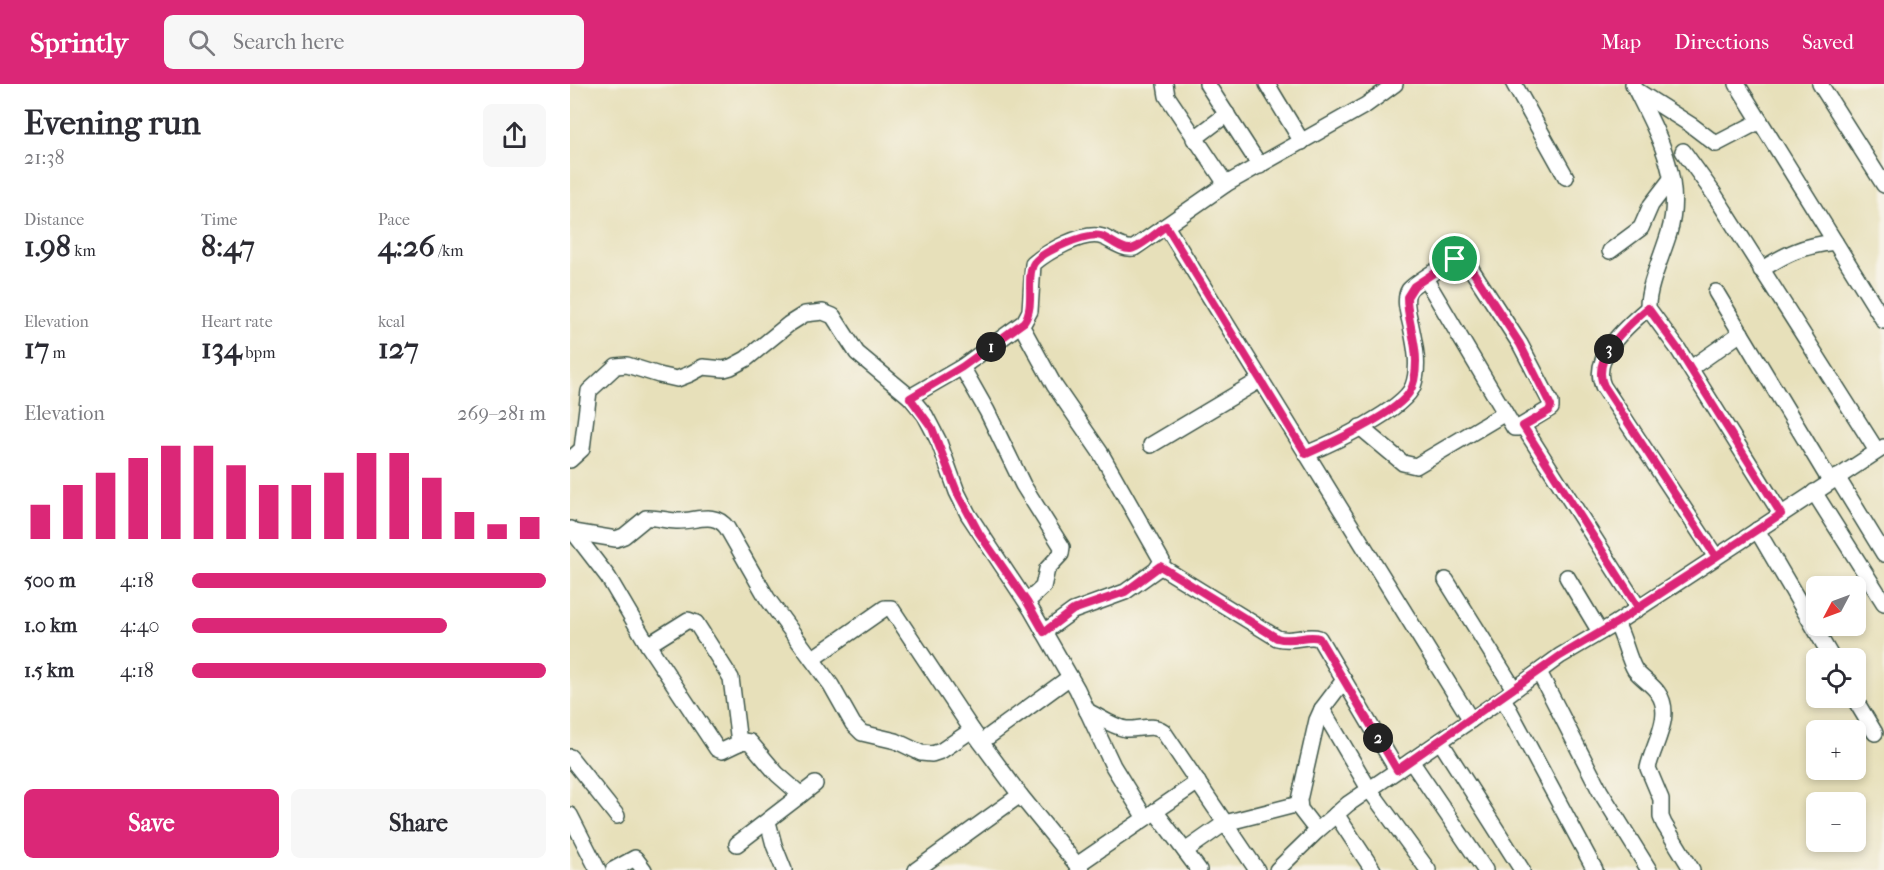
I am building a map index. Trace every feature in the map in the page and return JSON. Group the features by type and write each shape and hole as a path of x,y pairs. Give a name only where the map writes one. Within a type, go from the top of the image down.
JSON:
{"street":[{"path":"1165,84 1167,96 1226,184"},
{"path":"1208,84 1260,166"},
{"path":"1267,84 1302,142"},
{"path":"910,398 962,367 1021,326 1030,312 1032,269 1035,262 1062,245 1092,235 1101,236 1127,248 1134,248 1226,184 1372,101 1395,84"},
{"path":"1514,84 1566,177"},
{"path":"1737,84 1884,321"},
{"path":"1820,84 1884,185"},
{"path":"1635,87 1712,142 1719,144 1760,121"},
{"path":"1635,87 1662,143 1671,175 1673,218 1649,297 1648,308 1691,368 1781,514"},
{"path":"1194,139 1227,114"},
{"path":"1610,251 1641,228 1651,206 1698,130"},
{"path":"1287,866 1317,831 1369,789 1560,656 1616,623 1880,449 1761,270 1719,202 1683,152"},
{"path":"1166,226 1471,720"},
{"path":"1761,270 1782,256 1803,247 1835,242"},
{"path":"1306,454 1360,427 1406,397 1413,385 1416,361 1407,297 1410,290 1425,278 1461,257 1466,261 1520,344 1551,406 1549,411 1523,426 1514,428 1425,278"},
{"path":"1716,292 1884,554"},
{"path":"1648,308 1614,341 1601,368 1600,377 1716,557"},
{"path":"570,460 582,448 589,391 616,366 627,365 677,379 690,375 703,367 724,369 746,359 805,314 816,311 829,313 856,353 910,398 932,428 957,492 979,533 1027,602 1070,677 1117,772 1199,870"},
{"path":"1021,326 1054,385 1106,463 1161,558 1160,566 1125,592 1073,610 1044,632"},
{"path":"1691,368 1741,333"},
{"path":"962,367 987,411 1023,485 1062,547 1061,554 1047,569 1043,587 1027,602"},
{"path":"1152,445 1260,380"},
{"path":"1360,427 1404,463 1416,466 1505,413"},
{"path":"1523,426 1638,607"},
{"path":"1814,492 1884,603"},
{"path":"801,795 777,774 753,744 747,741 722,751 717,749 648,645 608,578 577,549 572,530 616,539 624,536 646,518 676,521 709,517 720,520 727,528 767,598 838,696 853,724 866,735 888,739 921,753 932,754 977,736 1070,677"},
{"path":"1757,530 1826,648"},
{"path":"1160,566 1277,638 1292,641 1312,636 1319,638 1397,770"},
{"path":"1567,577 1600,632"},
{"path":"1446,580 1509,693 1595,870"},
{"path":"812,659 885,608 891,608 977,736 1020,795 1079,868 1150,814 1198,782"},
{"path":"648,645 686,621 692,620 696,623 731,678 739,743"},
{"path":"1616,623 1623,635 1635,669 1659,694 1664,707 1665,717 1648,768 1661,800 1661,817 1664,824 1692,870"},
{"path":"1539,672 1604,799 1649,870"},
{"path":"1317,831 1303,814 1299,804 1315,727 1322,709 1344,680"},
{"path":"1860,708 1875,733"},
{"path":"1322,709 1369,789 1428,870"},
{"path":"1087,711 1121,728 1161,728 1257,870"},
{"path":"1440,741 1522,870"},
{"path":"570,757 617,816"},
{"path":"1411,761 1485,870"},
{"path":"737,844 815,784"},
{"path":"916,870 1020,795"},
{"path":"1185,851 1225,823 1299,804"},
{"path":"1336,814 1373,870"},
{"path":"570,815 598,870"},
{"path":"768,822 784,870"},
{"path":"613,870 634,858 644,870"}],"route":[{"path":"1455,259 1414,286 1407,297 1416,361 1413,385 1406,397 1389,410 1330,444 1306,454 1166,226 1134,248 1129,249 1101,236 1092,235 1062,245 1035,262 1032,269 1030,312 1021,326 962,367 910,398 925,415 932,428 968,514 993,555 1027,602 1044,632 1073,610 1125,592 1160,566 1277,638 1285,641 1312,636 1319,638 1397,770 1560,656 1616,623 1638,607 1678,582 1781,514 1672,339 1648,308 1614,341 1601,368 1600,377 1604,386 1716,557 1638,607 1523,426 1551,408 1551,403 1529,361 1512,330 1466,261 1461,257 1455,259"}]}
